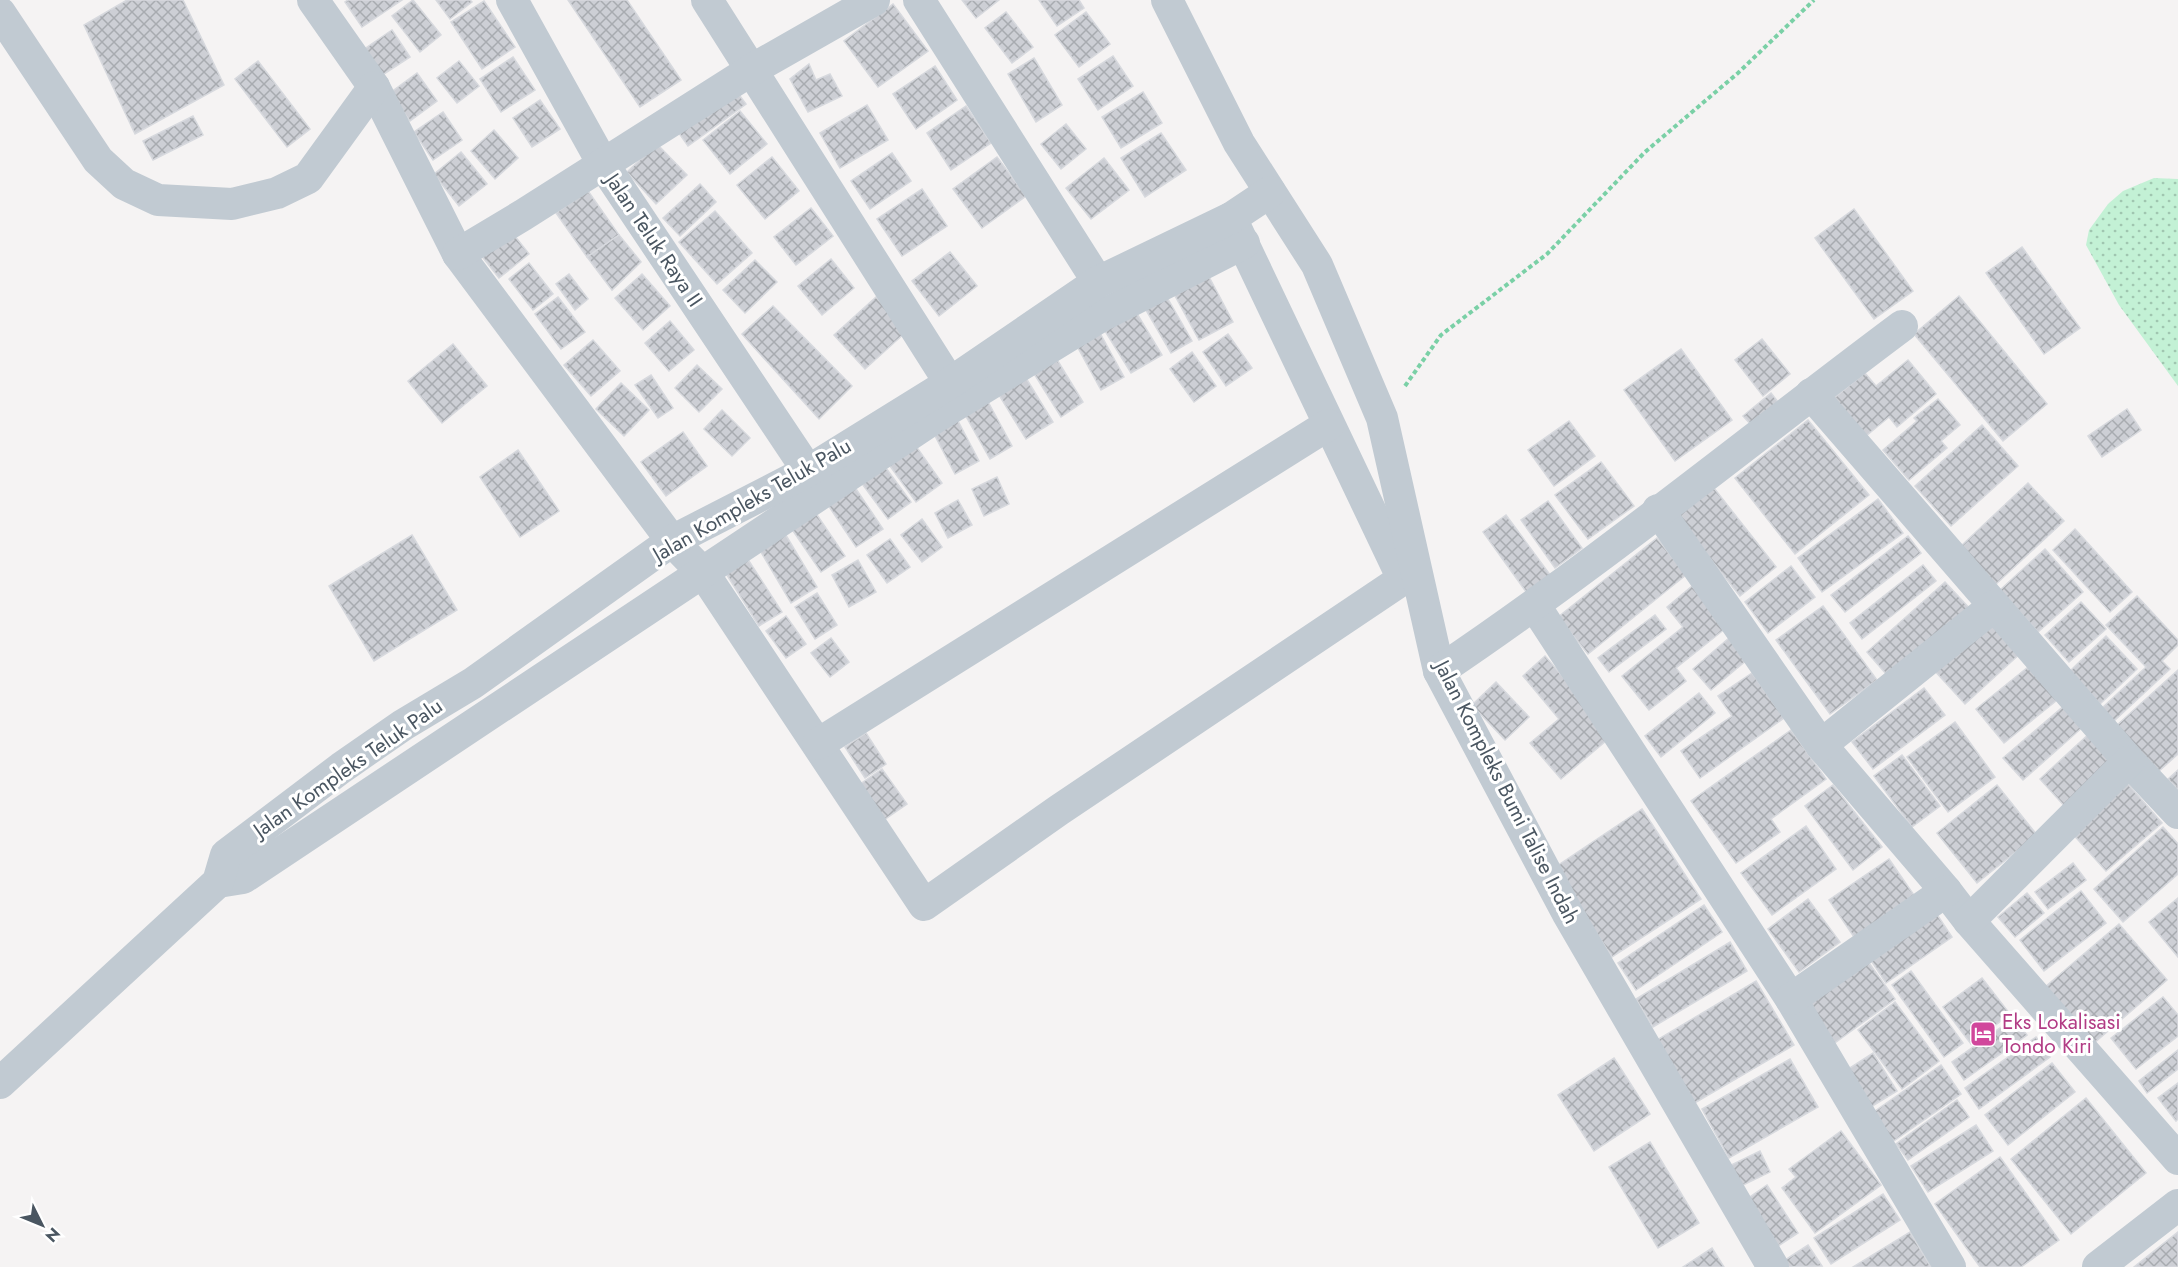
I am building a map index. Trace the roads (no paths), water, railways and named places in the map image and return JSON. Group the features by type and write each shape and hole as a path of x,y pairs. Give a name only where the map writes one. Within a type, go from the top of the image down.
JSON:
{"street":[{"path":"313,0 374,87 458,254 672,541 704,574 924,906 1059,810 1403,579 1237,230 1270,192"},
{"name":"Jalan Teluk Raya II","path":"512,0 603,164 808,471"},
{"path":"707,0 753,69 939,398"},
{"path":"458,254 753,69 874,0"},
{"path":"919,0 1098,282"},
{"name":"Jalan Kompleks Bumi Talise Indah","path":"1167,0 1239,143 1317,265 1382,418 1439,671 1568,914 1773,1267"},
{"path":"0,13 98,160 124,184 158,200 232,204 277,193 308,178 374,87"},
{"name":"Jalan Kompleks Teluk Palu","path":"218,882 243,878 704,574 1098,282 1237,230"},
{"name":"Jalan Kompleks Teluk Palu","path":"0,1083 218,882 226,855 341,768 403,725 473,682 672,541 808,471 939,398 1101,316 1237,230"},
{"path":"1439,671 1535,606 1902,326"},
{"path":"1811,394 2129,761 2178,813"},
{"path":"818,744 1328,425"},
{"path":"1658,510 1821,745 1946,891 1968,921 2178,1160"},
{"path":"1535,606 1791,999 1950,1267"},
{"path":"1821,745 1994,606"},
{"path":"473,682 490,714"},
{"path":"1968,921 2129,761"},
{"path":"1791,999 1946,891"},
{"path":"2098,1267 2178,1205"}],"place":[{"name":"Eks Lokalisasi Tondo Kiri","path":"1983,1034"}]}
